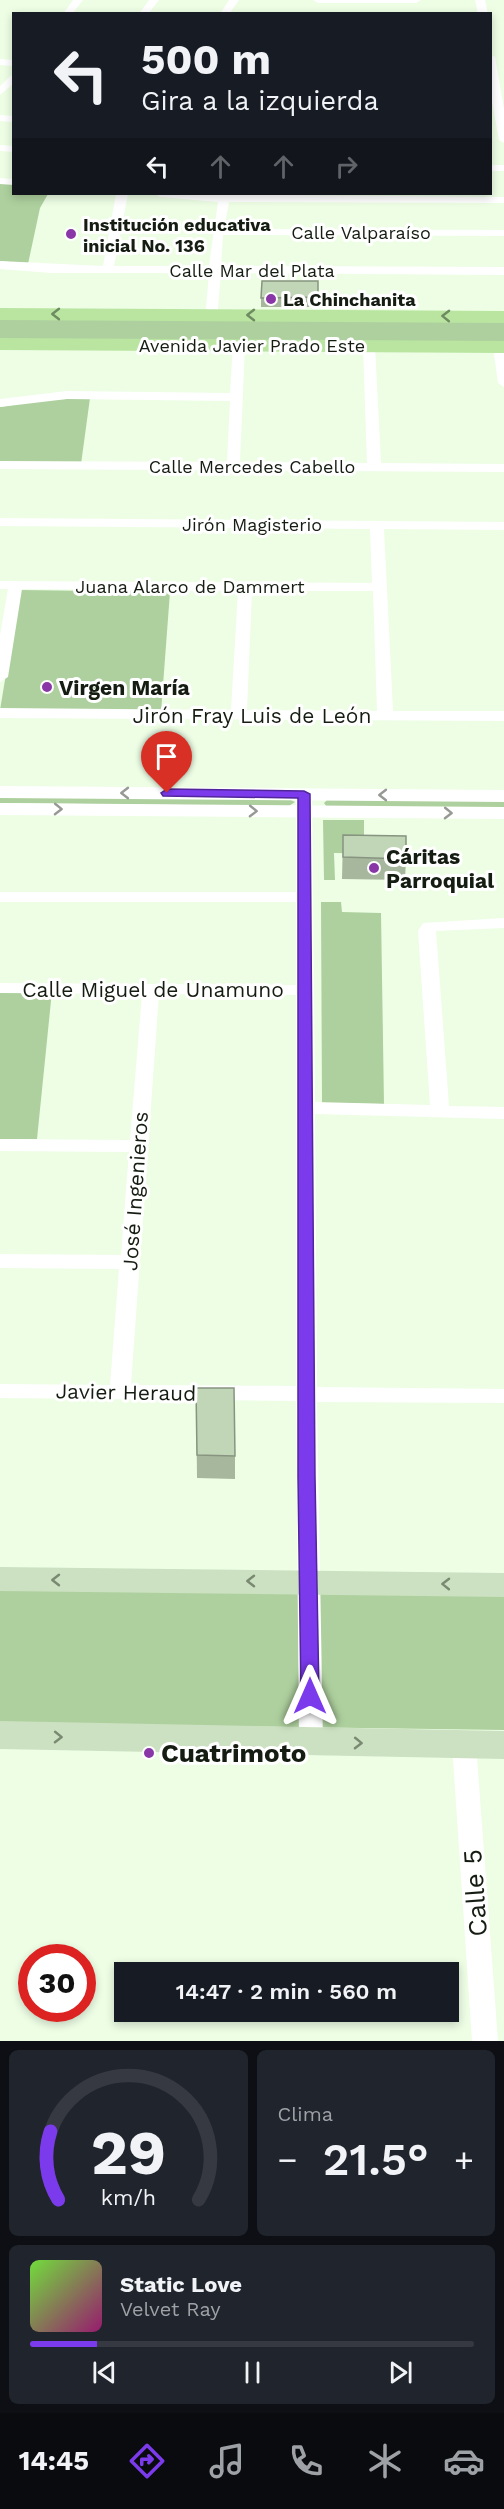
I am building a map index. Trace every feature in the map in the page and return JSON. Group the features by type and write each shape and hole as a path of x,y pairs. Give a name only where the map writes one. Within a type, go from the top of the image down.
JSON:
{"main road":[{"name":"Avenida Javier Prado Este","path":"0,313 504,317"},
{"name":"Avenida Javier Prado Este","path":"0,344 502,347"},
{"path":"0,351 46,344"},
{"path":"0,1579 504,1585"},
{"path":"0,1735 504,1745"}],"street":[{"path":"69,12 78,0"},
{"path":"145,12 154,0"},
{"path":"318,0 406,5 416,0"},
{"path":"492,65 496,82 495,110 504,139"},
{"path":"108,269 122,195"},
{"path":"192,195 504,200"},
{"path":"214,314 212,308 218,232 224,196"},
{"name":"Calle Valparaíso","path":"218,232 504,233"},
{"name":"Calle Mar del Plata","path":"0,265 27,268 108,269 504,271"},
{"path":"233,466 239,345"},
{"path":"369,346 374,467"},
{"path":"502,347 504,383"},
{"path":"0,403 67,395 236,397"},
{"name":"Calle Mercedes Cabello","path":"0,465 504,468"},
{"name":"Jirón Magisterio","path":"0,522 504,526"},
{"path":"377,525 385,716"},
{"name":"Juana Alarco de Dammert","path":"0,585 379,587"},
{"path":"0,676 16,585"},
{"path":"239,714 245,586"},
{"name":"Jirón Fray Luis de León","path":"0,713 504,716"},
{"path":"0,792 504,813"},
{"path":"0,809 304,803 504,796"},
{"path":"304,803 311,1742"},
{"path":"0,897 305,897"},
{"path":"440,1112 427,931 429,927 435,926 504,923"},
{"name":"Calle Miguel de Unamuno","path":"0,988 306,990"},
{"name":"José Ingenieros","path":"120,1392 151,989"},
{"path":"306,1108 504,1113"},
{"path":"0,1145 139,1146"},
{"path":"0,1261 130,1262"},
{"name":"Javier Heraud","path":"0,1391 504,1396"},
{"name":"Calle 5","path":"464,1744 485,2041"}],"green space":[{"path":"0,183 12,184 12,195 47,195 40,208 28,264 0,261"},
{"path":"0,317 504,319 504,344 0,341"},
{"path":"90,398 81,464 0,463 0,407 44,400"},
{"path":"20,590 170,592 161,712 0,710"},
{"path":"0,796 287,798 295,802 289,806 0,803"},
{"path":"328,799 504,801 504,809 327,807 324,803"},
{"path":"323,820 364,820 364,842 401,854 334,853 335,880 324,880"},
{"path":"321,902 341,902 342,912 381,913 384,1104 322,1103"},
{"path":"52,991 37,1139 0,1139 0,992"},
{"path":"0,1589 504,1595 504,1730 0,1723"}],"building":[{"path":"262,281 318,281 318,297 261,298"},
{"path":"343,835 406,836 406,859 343,857"},
{"path":"196,1388 234,1388 235,1456 197,1455"}],"place":[{"name":"Institución educativa inicial No. 136","path":"71,234"},
{"name":"La Chinchanita","path":"271,299"},
{"name":"Virgen María","path":"47,687"},
{"name":"Cáritas Parroquial","path":"374,868"},
{"name":"Cuatrimoto","path":"149,1753"}],"route":[{"path":"167,793 304,794 310,1696"}]}
